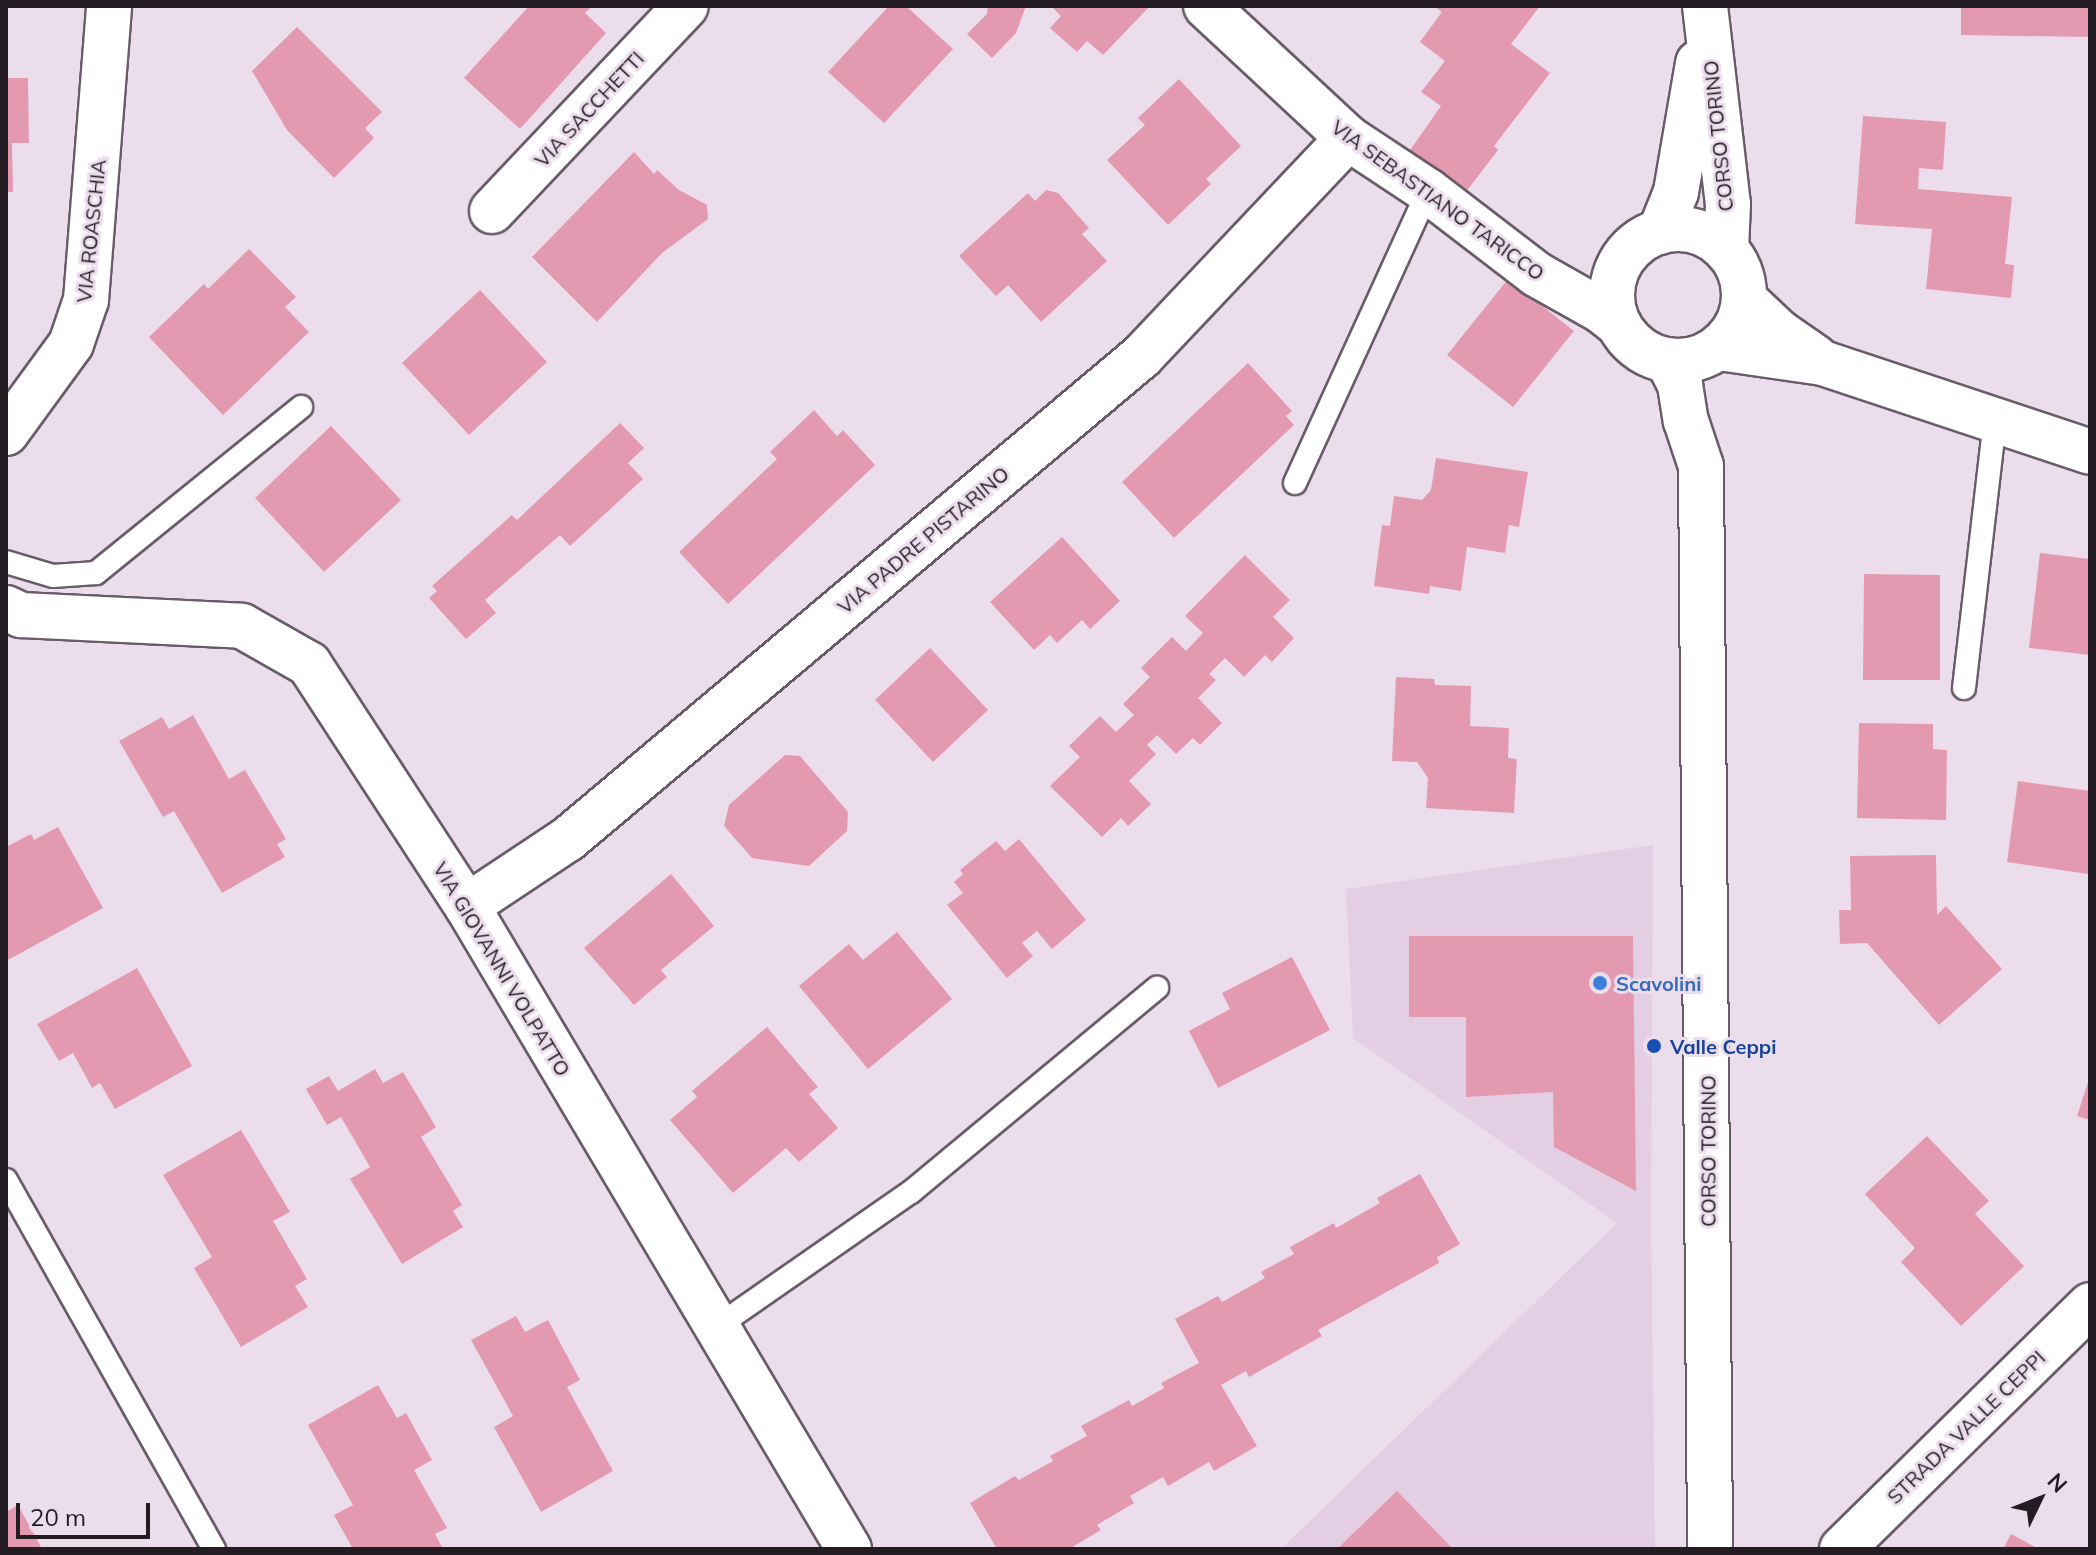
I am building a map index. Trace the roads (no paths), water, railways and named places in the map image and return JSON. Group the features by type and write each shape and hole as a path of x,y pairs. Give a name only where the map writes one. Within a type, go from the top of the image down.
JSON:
{"street":[{"name":"VIA ROASCHIA","path":"6,433 71,344 86,300 109,6"},
{"name":"VIA SACCHETTI","path":"492,211 686,6"},
{"name":"VIA SEBASTIANO TARICCO","path":"1206,6 1348,138 1428,191 1536,274 1619,325"},
{"name":"CORSO TORINO","path":"1705,14 1676,192 1660,232 1696,232 1726,250 1737,265 1745,300"},
{"name":"CORSO TORINO","path":"1705,14 1728,204 1726,250"},
{"name":"VIA PADRE PISTARINO","path":"467,906 568,839 1142,356 1348,138"},
{"path":"1660,232 1632,248 1615,276 1613,301 1619,325 1640,348 1823,363 2090,452"},
{"name":"VIA SEBASTIANO TARICCO","path":"1567,292 1595,288 1615,276"},
{"path":"1697,355 1740,319 1745,300 1779,332 1823,363"},
{"name":"CORSO TORINO","path":"1697,355 1714,398 1715,421 1701,466 1710,1549"},
{"name":"VIA GIOVANNI VOLPATTO","path":"6,608 21,615 242,626 309,664 467,906 846,1548"},
{"name":"STRADA VALLE CEPPI","path":"1842,1549 2090,1305"}],"lane":[{"path":"1295,483 1428,191"},
{"path":"6,562 53,576 96,573 301,407"},
{"path":"1964,688 1995,419"},
{"path":"715,1328 911,1192 1157,988"},
{"path":"6,1180 214,1549"}],"place":[{"name":"Scavolini","path":"1600,983"},
{"name":"Valle Ceppi","path":"1654,1046"}]}
